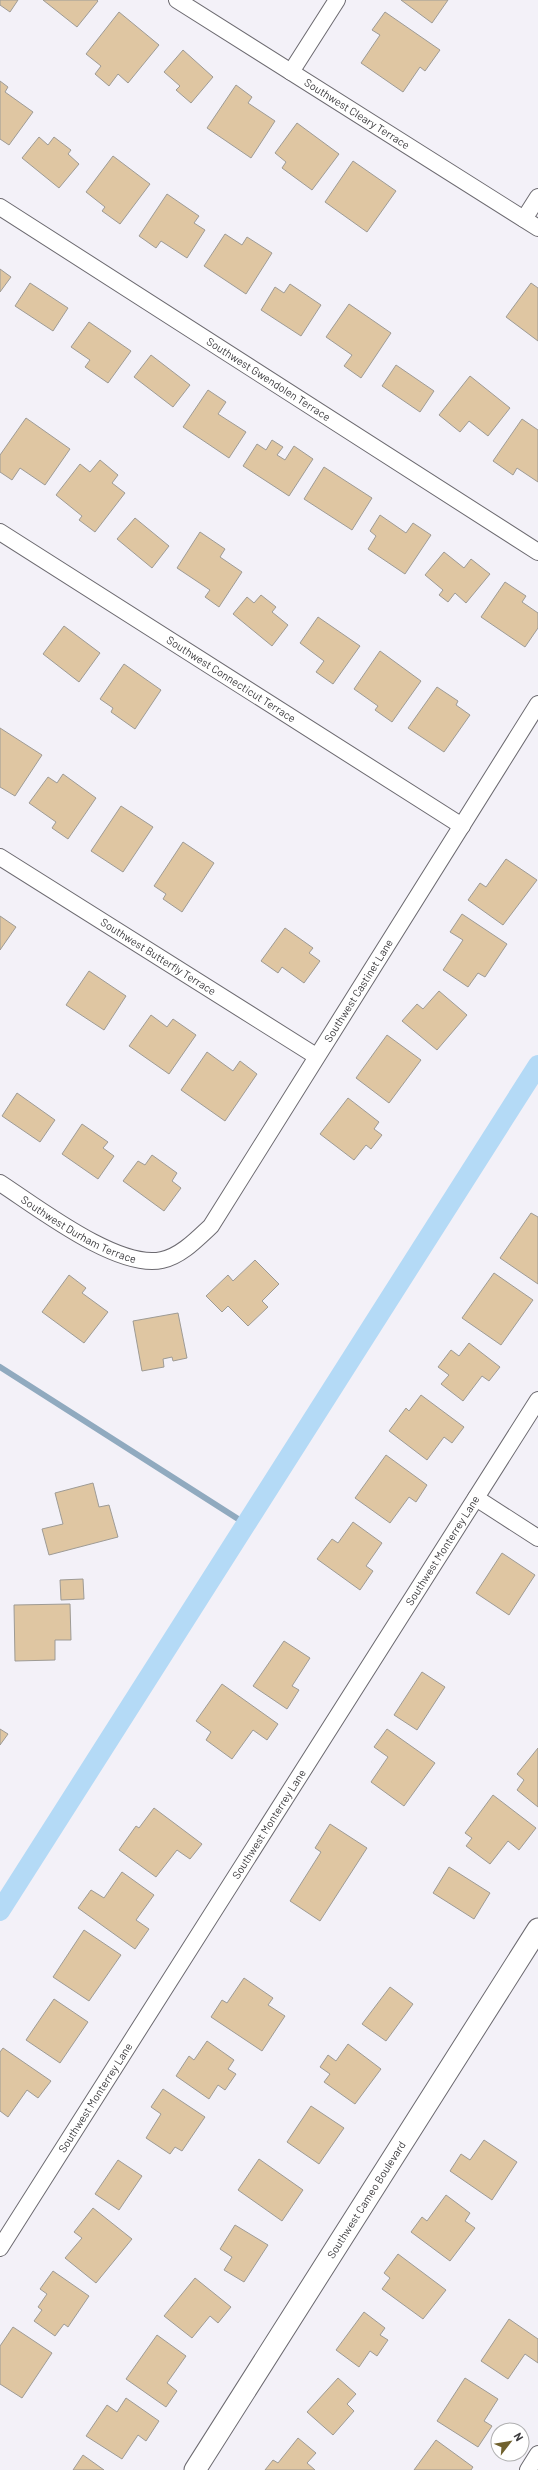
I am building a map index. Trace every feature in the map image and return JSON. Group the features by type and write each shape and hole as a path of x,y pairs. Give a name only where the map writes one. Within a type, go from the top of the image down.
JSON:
{"street":[{"name":"Southwest Cleary Terrace","path":"177,0 538,228"},
{"path":"291,72 337,0"},
{"path":"524,219 538,197"},
{"name":"Southwest Gwendolen Terrace","path":"0,207 538,552"},
{"name":"Southwest Connecticut Terrace","path":"0,532 462,826"},
{"name":"Southwest Castinet Lane","path":"162,1260 190,1246 211,1226 316,1056 538,704"},
{"name":"Southwest Butterfly Terrace","path":"0,857 316,1056"},
{"name":"Southwest Durham Terrace","path":"0,1183 98,1245 136,1261 162,1260"},
{"name":"Southwest Monterrey Lane","path":"0,2248 538,1400"},
{"path":"476,1498 538,1538"},
{"name":"Southwest Cameo Boulevard","path":"195,2470 538,1929"},
{"path":"528,2470 538,2454"}],"building":[{"path":"0,0 18,0 10,12 0,5"},
{"path":"43,0 97,0 98,1 77,27"},
{"path":"401,0 448,0 432,23"},
{"path":"119,12 159,45 128,83 118,74 109,86 95,74 101,66 86,54"},
{"path":"385,12 440,50 425,71 420,67 403,92 361,63 380,35 372,30"},
{"path":"183,50 213,77 191,103 176,90 180,86 164,72"},
{"path":"0,81 8,87 5,92 33,112 9,145 0,139"},
{"path":"236,85 252,97 248,103 275,121 251,158 207,128"},
{"path":"297,123 339,154 312,190 282,168 286,162 275,153"},
{"path":"39,137 48,145 54,137 71,150 68,154 79,164 59,188 22,158"},
{"path":"113,156 150,184 120,224 102,211 105,207 86,192"},
{"path":"353,161 396,191 367,232 325,202"},
{"path":"167,194 199,216 194,223 205,230 187,258 161,241 156,248 139,236"},
{"path":"225,234 242,245 247,237 272,253 246,294 204,266"},
{"path":"0,269 11,277 0,292"},
{"path":"30,283 68,308 53,331 15,306"},
{"path":"531,283 538,288 538,341 506,317"},
{"path":"290,284 321,305 301,336 261,310 275,287 284,293"},
{"path":"349,304 391,333 361,378 344,366 352,355 326,337"},
{"path":"89,322 131,351 108,383 85,367 90,360 71,347"},
{"path":"151,355 190,385 173,407 134,377"},
{"path":"396,365 434,391 420,412 382,386"},
{"path":"470,376 510,408 488,436 469,421 460,432 439,415"},
{"path":"208,390 226,402 218,414 246,432 229,458 183,427"},
{"path":"26,418 70,449 45,485 20,468 12,480 0,472 0,455"},
{"path":"522,419 538,430 538,482 517,468 513,475 493,461"},
{"path":"272,440 283,447 277,455 285,460 294,446 313,459 289,496 243,466 257,444 266,450"},
{"path":"100,460 118,475 112,483 125,493 95,532 79,520 82,516 56,495 80,464 90,472"},
{"path":"324,467 372,498 352,530 304,499"},
{"path":"380,515 406,533 413,523 431,535 405,574 368,549 376,536 370,531"},
{"path":"135,518 169,546 152,568 117,539"},
{"path":"200,532 225,549 220,557 242,572 219,607 205,597 210,590 177,568"},
{"path":"444,552 464,568 471,559 490,574 466,603 455,593 448,602 439,595 443,590 425,575"},
{"path":"505,582 526,596 522,602 538,613 538,628 525,647 481,617"},
{"path":"261,595 276,607 272,612 288,625 272,646 233,614 247,597 254,603"},
{"path":"318,617 360,646 333,684 316,672 324,661 300,643"},
{"path":"64,626 100,653 79,682 43,654"},
{"path":"380,651 421,681 392,722 375,710 378,706 354,689"},
{"path":"124,664 161,690 135,729 111,712 113,708 100,699"},
{"path":"437,687 458,701 456,705 470,715 444,752 408,728"},
{"path":"0,728 42,755 15,796 0,787"},
{"path":"63,774 96,798 68,839 52,828 56,822 29,803 48,777 57,783"},
{"path":"121,806 153,827 123,872 91,851"},
{"path":"183,842 214,863 182,912 163,899 166,894 154,886"},
{"path":"506,859 537,880 503,925 468,900 480,883 486,887"},
{"path":"462,914 507,944 485,977 478,973 468,987 443,970 463,940 450,932"},
{"path":"0,916 16,927 0,950"},
{"path":"285,928 313,948 309,953 320,961 304,983 282,967 278,973 261,961"},
{"path":"89,971 126,996 104,1030 66,1005"},
{"path":"439,991 467,1015 437,1050 402,1021 417,1004 423,1009"},
{"path":"151,1015 167,1027 173,1019 196,1035 169,1074 129,1046"},
{"path":"387,1035 421,1060 389,1103 356,1078"},
{"path":"207,1052 233,1071 240,1061 257,1074 225,1121 181,1090"},
{"path":"17,1093 55,1120 40,1142 2,1116"},
{"path":"348,1098 379,1122 374,1129 382,1135 371,1149 366,1145 354,1160 320,1134"},
{"path":"82,1124 108,1142 103,1148 114,1156 98,1179 62,1154"},
{"path":"152,1155 177,1173 172,1181 181,1188 164,1211 123,1181 138,1161 145,1165"},
{"path":"531,1213 538,1217 538,1284 500,1258"},
{"path":"255,1260 279,1284 262,1301 268,1307 248,1326 228,1306 222,1312 206,1296 228,1275 233,1281"},
{"path":"494,1273 533,1300 501,1345 462,1318"},
{"path":"69,1275 86,1288 82,1293 108,1312 84,1343 42,1312"},
{"path":"178,1313 187,1358 173,1361 172,1357 163,1359 164,1367 142,1371 133,1321"},
{"path":"469,1343 500,1367 489,1381 482,1376 463,1401 441,1384 449,1375 438,1367 451,1350 459,1356"},
{"path":"421,1395 464,1427 452,1443 444,1437 427,1460 389,1431 406,1408 409,1411"},
{"path":"386,1455 427,1485 416,1502 409,1497 390,1523 355,1498"},
{"path":"93,1483 99,1507 109,1505 118,1537 49,1555 42,1529 63,1524 55,1493"},
{"path":"353,1522 382,1543 366,1566 373,1571 360,1590 317,1559 332,1539 338,1543"},
{"path":"502,1553 535,1575 509,1615 476,1593"},
{"path":"83,1579 84,1599 61,1600 60,1580"},
{"path":"70,1604 71,1640 55,1640 55,1660 15,1661 14,1605"},
{"path":"284,1641 310,1658 292,1686 299,1690 287,1709 253,1686"},
{"path":"422,1672 445,1687 417,1730 394,1715"},
{"path":"222,1684 278,1724 267,1740 253,1730 232,1759 206,1740 211,1732 196,1721"},
{"path":"0,1729 8,1734 0,1745"},
{"path":"387,1729 435,1763 404,1806 371,1782 388,1757 374,1747"},
{"path":"538,1748 538,1807 517,1790 524,1780 517,1774"},
{"path":"493,1795 536,1828 519,1850 508,1841 490,1864 466,1846 472,1838 465,1833"},
{"path":"154,1808 202,1844 190,1859 177,1850 156,1877 119,1850 136,1826 139,1828"},
{"path":"330,1824 367,1848 320,1921 290,1901 321,1852 315,1848"},
{"path":"449,1867 490,1893 474,1919 433,1893"},
{"path":"122,1872 154,1895 136,1920 149,1929 135,1949 78,1908 91,1890 104,1898"},
{"path":"84,1930 121,1955 89,2001 53,1977"},
{"path":"244,1978 273,1998 268,2005 285,2016 262,2051 211,2017 222,2000 227,2003"},
{"path":"390,1987 413,2004 386,2041 362,2024"},
{"path":"54,1999 88,2022 60,2063 26,2040"},
{"path":"207,2041 234,2060 228,2069 236,2074 225,2090 218,2085 209,2099 176,2076 189,2056 194,2060"},
{"path":"348,2044 381,2069 355,2104 324,2082 330,2074 320,2067 328,2055 336,2061"},
{"path":"3,2048 51,2081 38,2098 27,2090 8,2117 0,2111 0,2052"},
{"path":"163,2089 205,2117 182,2151 175,2147 170,2154 146,2138 161,2114 151,2107"},
{"path":"311,2106 344,2128 319,2164 287,2142"},
{"path":"484,2140 517,2162 492,2200 450,2171 461,2154 470,2160"},
{"path":"259,2159 303,2190 282,2221 238,2190"},
{"path":"118,2160 142,2176 119,2210 95,2194"},
{"path":"446,2195 470,2213 465,2221 475,2228 450,2261 411,2232 422,2217 427,2221"},
{"path":"93,2208 132,2239 96,2283 65,2258 82,2238 74,2232"},
{"path":"235,2225 268,2245 244,2282 224,2270 232,2257 220,2249"},
{"path":"398,2254 446,2290 423,2319 382,2289 390,2278 384,2273"},
{"path":"53,2271 89,2296 68,2327 64,2324 55,2336 34,2321 42,2310 38,2307 47,2294 40,2289"},
{"path":"195,2278 231,2307 218,2323 210,2316 192,2338 164,2316"},
{"path":"364,2312 385,2328 380,2335 388,2340 377,2356 370,2351 359,2367 336,2350"},
{"path":"509,2319 538,2339 538,2363 525,2354 508,2379 481,2361"},
{"path":"13,2327 52,2353 22,2398 0,2384 0,2346"},
{"path":"157,2335 186,2356 167,2383 177,2391 166,2407 126,2379"},
{"path":"338,2378 356,2394 347,2404 354,2411 333,2435 307,2412"},
{"path":"465,2378 498,2399 484,2421 490,2425 490,2429 478,2447 437,2421"},
{"path":"126,2398 159,2421 146,2441 138,2435 122,2459 86,2436 107,2405 117,2412"},
{"path":"298,2438 316,2453 307,2463 315,2470 265,2470 273,2460 278,2463"},
{"path":"436,2440 473,2467 471,2470 414,2470"},
{"path":"83,2455 104,2470 73,2470"}],"waterway":[{"path":"0,1911 538,1065"},
{"path":"0,1367 246,1524"}]}
